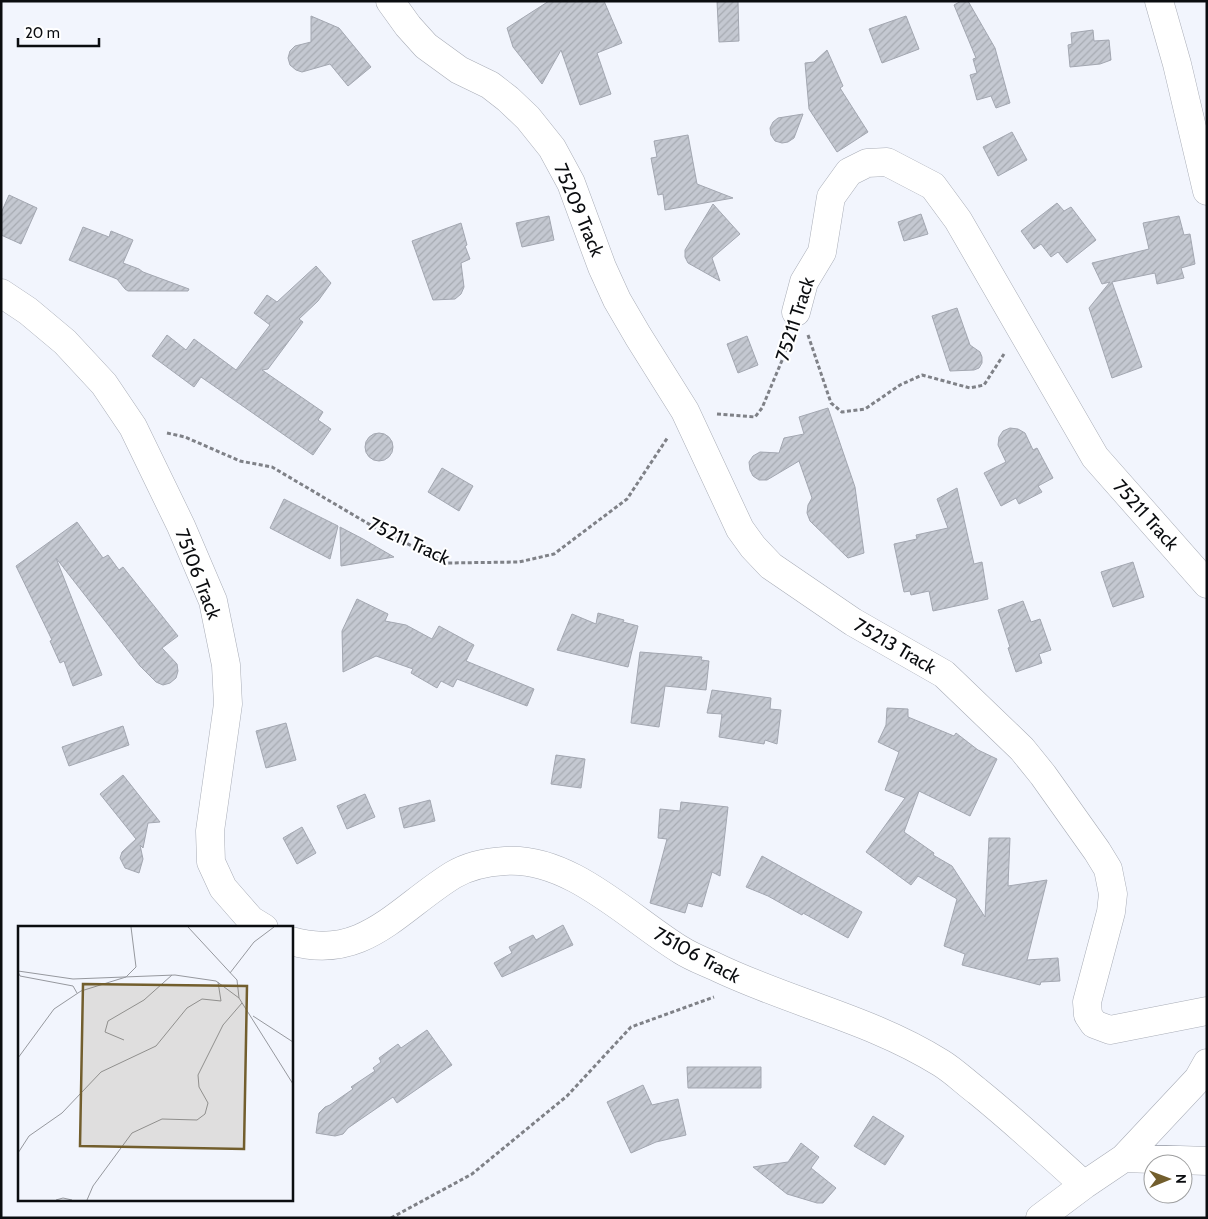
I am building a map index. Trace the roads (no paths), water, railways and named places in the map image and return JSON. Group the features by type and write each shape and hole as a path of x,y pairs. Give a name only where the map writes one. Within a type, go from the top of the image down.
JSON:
{"street":[{"name":"75209 Track","path":"390,1 408,26 426,46 459,70 490,85 508,99 528,118 552,148 571,183 602,267 617,300 685,411"},
{"path":"1159,1 1177,64 1207,191"},
{"name":"75211 Track","path":"796,312 804,282 822,252 830,197 849,172 867,163 888,162 933,186 958,220 1095,457 1207,584"},
{"name":"75106 Track","path":"1,293 28,311 65,342 104,384 133,427 181,526 213,601 226,665 228,704 210,831 212,862 223,888 252,920 261,926"},
{"name":"75213 Track","path":"685,411 740,529 753,547 771,566 853,622 944,674 1022,749 1043,775 1097,851 1108,869 1113,894 1111,912 1087,1002 1088,1015 1094,1024 1110,1030 1207,1011"},
{"name":"75106 Track","path":"292,941 307,945 335,946 370,934 455,874 484,864 508,860 542,864 577,878 682,951 746,982 878,1030 915,1047 944,1065 1016,1122 1084,1185"},
{"path":"1040,1218 1124,1158 1198,1079 1207,1063"},
{"path":"1124,1158 1207,1161"}]}
